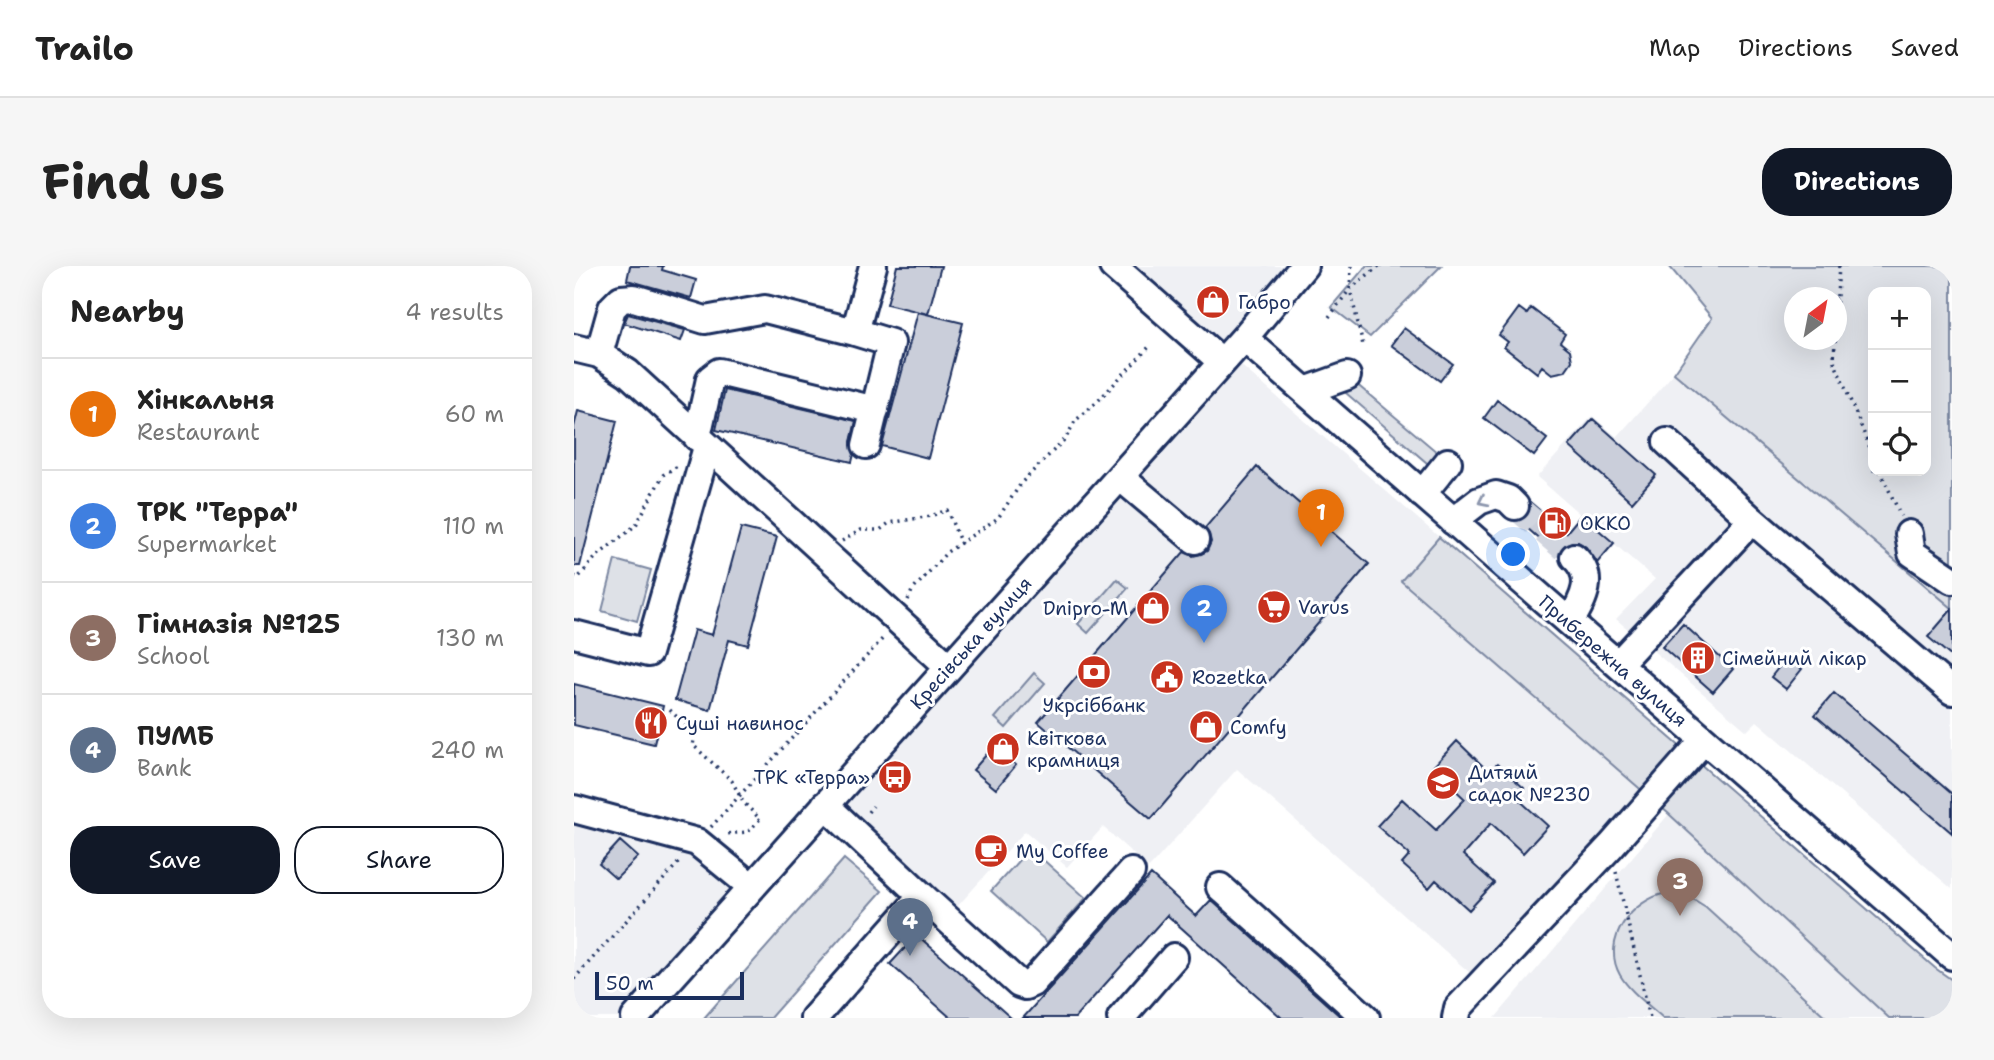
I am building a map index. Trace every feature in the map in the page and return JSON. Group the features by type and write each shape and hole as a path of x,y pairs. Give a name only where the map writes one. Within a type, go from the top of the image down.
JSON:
{"street":[{"path":"855,332 873,266"},
{"path":"1113,266 1222,362"},
{"name":"Кресівська вулиця","path":"635,1018 1244,338 1304,266"},
{"path":"866,445 891,343 765,309 705,320 634,298 621,299 612,309 587,351 628,373 949,667"},
{"name":"Прибережна вулиця","path":"1244,338 1952,956"},
{"path":"574,634 648,653 702,442 710,379 719,372 875,410"},
{"path":"1305,391 1347,376"},
{"path":"1667,442 1752,520 1952,691"},
{"path":"1422,494 1448,462"},
{"path":"1119,477 1195,540"},
{"path":"1453,520 1479,502 1496,495 1508,499 1515,506"},
{"path":"1618,664 1752,520"},
{"path":"1909,534 1912,553 1952,580"},
{"path":"1570,622 1586,594 1586,579 1581,563 1574,557"},
{"path":"1456,1018 1458,1008 1611,846 1704,740"},
{"path":"825,805 1019,984 1025,986 1032,983 1132,872"},
{"path":"574,809 700,839 752,887"},
{"path":"1220,887 1366,1018"},
{"path":"828,1013 922,896"},
{"path":"1135,1013 1174,957"}],"path":[{"path":"1351,266 1350,289 1363,345"},
{"path":"1329,317 1350,289 1379,266"},
{"path":"1838,287 1839,266"},
{"path":"574,979 898,621 912,591 947,552 999,518 1022,482 1066,438 1075,421 1149,347"},
{"path":"1835,350 1834,361 1868,443"},
{"path":"574,576 578,578 596,557 636,525 663,475 702,442"},
{"path":"1882,476 1909,534"},
{"path":"817,547 841,542 861,530 880,530 889,523 931,516 947,510 961,544"},
{"path":"670,710 695,735 693,745 732,781 743,802 760,819 748,832 700,839"},
{"path":"868,812 873,806"},
{"path":"1611,846 1650,1018"}],"shaded area":[{"name":"Габро","path":"1113,266 1304,266 1222,362"},
{"path":"1366,266 1441,266 1370,337 1331,307"},
{"path":"1669,266 1952,266 1952,608 1674,373 1712,318"},
{"path":"1237,362 1439,537 1402,581 1650,797 1485,986 1237,769 1149,868 1103,827 1067,867 1025,831 939,927 823,820"},
{"path":"1674,373 1952,608 1952,889 1757,721 1747,731 1616,619 1655,579 1537,477 1592,416 1617,437"},
{"path":"1354,382 1444,458 1434,469 1339,387"},
{"path":"1439,537 1952,980 1952,1018 1889,1018 1669,814 1401,581"},
{"path":"615,560 651,570 637,621 602,611"},
{"path":"1117,579 1128,588 1088,633 1078,624"},
{"path":"1034,673 1045,683 1006,728 995,718"},
{"path":"574,809 697,842 752,887 635,1018 574,1018"},
{"path":"1669,814 1889,1018 1495,1018"},
{"path":"1030,848 1086,898 1047,942 991,891"},
{"path":"844,859 882,891 770,1018 704,1018"},
{"path":"1667,893 1688,896 1706,907 1827,1018 1663,1018 1624,981 1615,962 1614,948 1623,923 1632,912 1642,903"}],"building":[{"path":"630,266 663,266 662,270 696,280 691,298 627,280"},
{"path":"897,266 941,266 928,314 887,304"},
{"path":"1519,308 1527,314 1531,308 1565,334 1560,342 1570,350 1572,361 1565,371 1552,374 1542,366 1537,373 1504,347 1508,342 1499,335"},
{"path":"918,312 963,323 928,458 882,446"},
{"path":"628,314 685,330 681,341 624,323"},
{"path":"1404,328 1453,364 1440,381 1391,345"},
{"path":"725,390 856,421 851,442 854,454 852,462 716,430"},
{"path":"1497,400 1547,439 1534,456 1484,418"},
{"path":"578,411 617,421 580,566 574,566 574,427"},
{"path":"1593,419 1656,475 1632,502 1569,446"},
{"path":"1257,467 1369,564 1151,819 1038,722 1184,552 1193,556 1207,551 1211,542 1205,528"},
{"path":"1530,502 1566,533 1581,515 1614,543 1597,563 1586,547 1578,542 1564,545 1559,556 1519,521 1527,517"},
{"path":"741,528 777,537 748,645 729,640 710,710 675,700 694,630 712,635"},
{"path":"1952,609 1952,657 1928,637"},
{"name":"Сімейний лікар","path":"1683,624 1733,669 1713,692 1662,647"},
{"path":"1787,657 1802,669 1786,689 1771,677"},
{"path":"574,684 663,706 654,744 574,725"},
{"path":"1834,693 1952,794 1952,833 1815,715"},
{"path":"1457,741 1489,772 1497,764 1524,788 1516,797 1548,826 1523,853 1491,823 1463,855 1494,883 1469,910 1436,880 1429,888 1402,864 1410,855 1377,826 1402,799 1436,830 1465,799 1432,768"},
{"path":"994,746 1016,765 996,789 973,770"},
{"path":"620,841 638,857 616,879 599,864"},
{"path":"1151,875 1196,916 1211,900 1342,1018 1282,1018 1167,915 1075,1018 1023,1018"},
{"path":"917,935 1011,1018 951,1018 890,964"}],"tunnel":[{"path":"1515,506 1574,557"}],"place":[{"name":"Габро","path":"1213,302"},
{"name":"ОККО","path":"1555,523"},
{"name":"Хінкальня","path":"1321,547"},
{"name":"Varus","path":"1274,607"},
{"name":"Dnipro-M","path":"1153,608"},
{"name":"ТРК \"Терра\"","path":"1204,643"},
{"name":"Сімейний лікар","path":"1698,658"},
{"name":"Укрсіббанк","path":"1094,672"},
{"name":"Rozetka","path":"1167,677"},
{"name":"Суші навинос","path":"651,723"},
{"name":"Comfy","path":"1206,727"},
{"name":"Квіткова крамниця","path":"1003,749"},
{"name":"ТРК «Терра»","path":"895,777"},
{"name":"Дитяий садок №230","path":"1443,783"},
{"name":"My Coffee","path":"991,851"},
{"name":"Гімназія №125","path":"1680,916"},
{"name":"ПУМБ","path":"910,956"}]}
